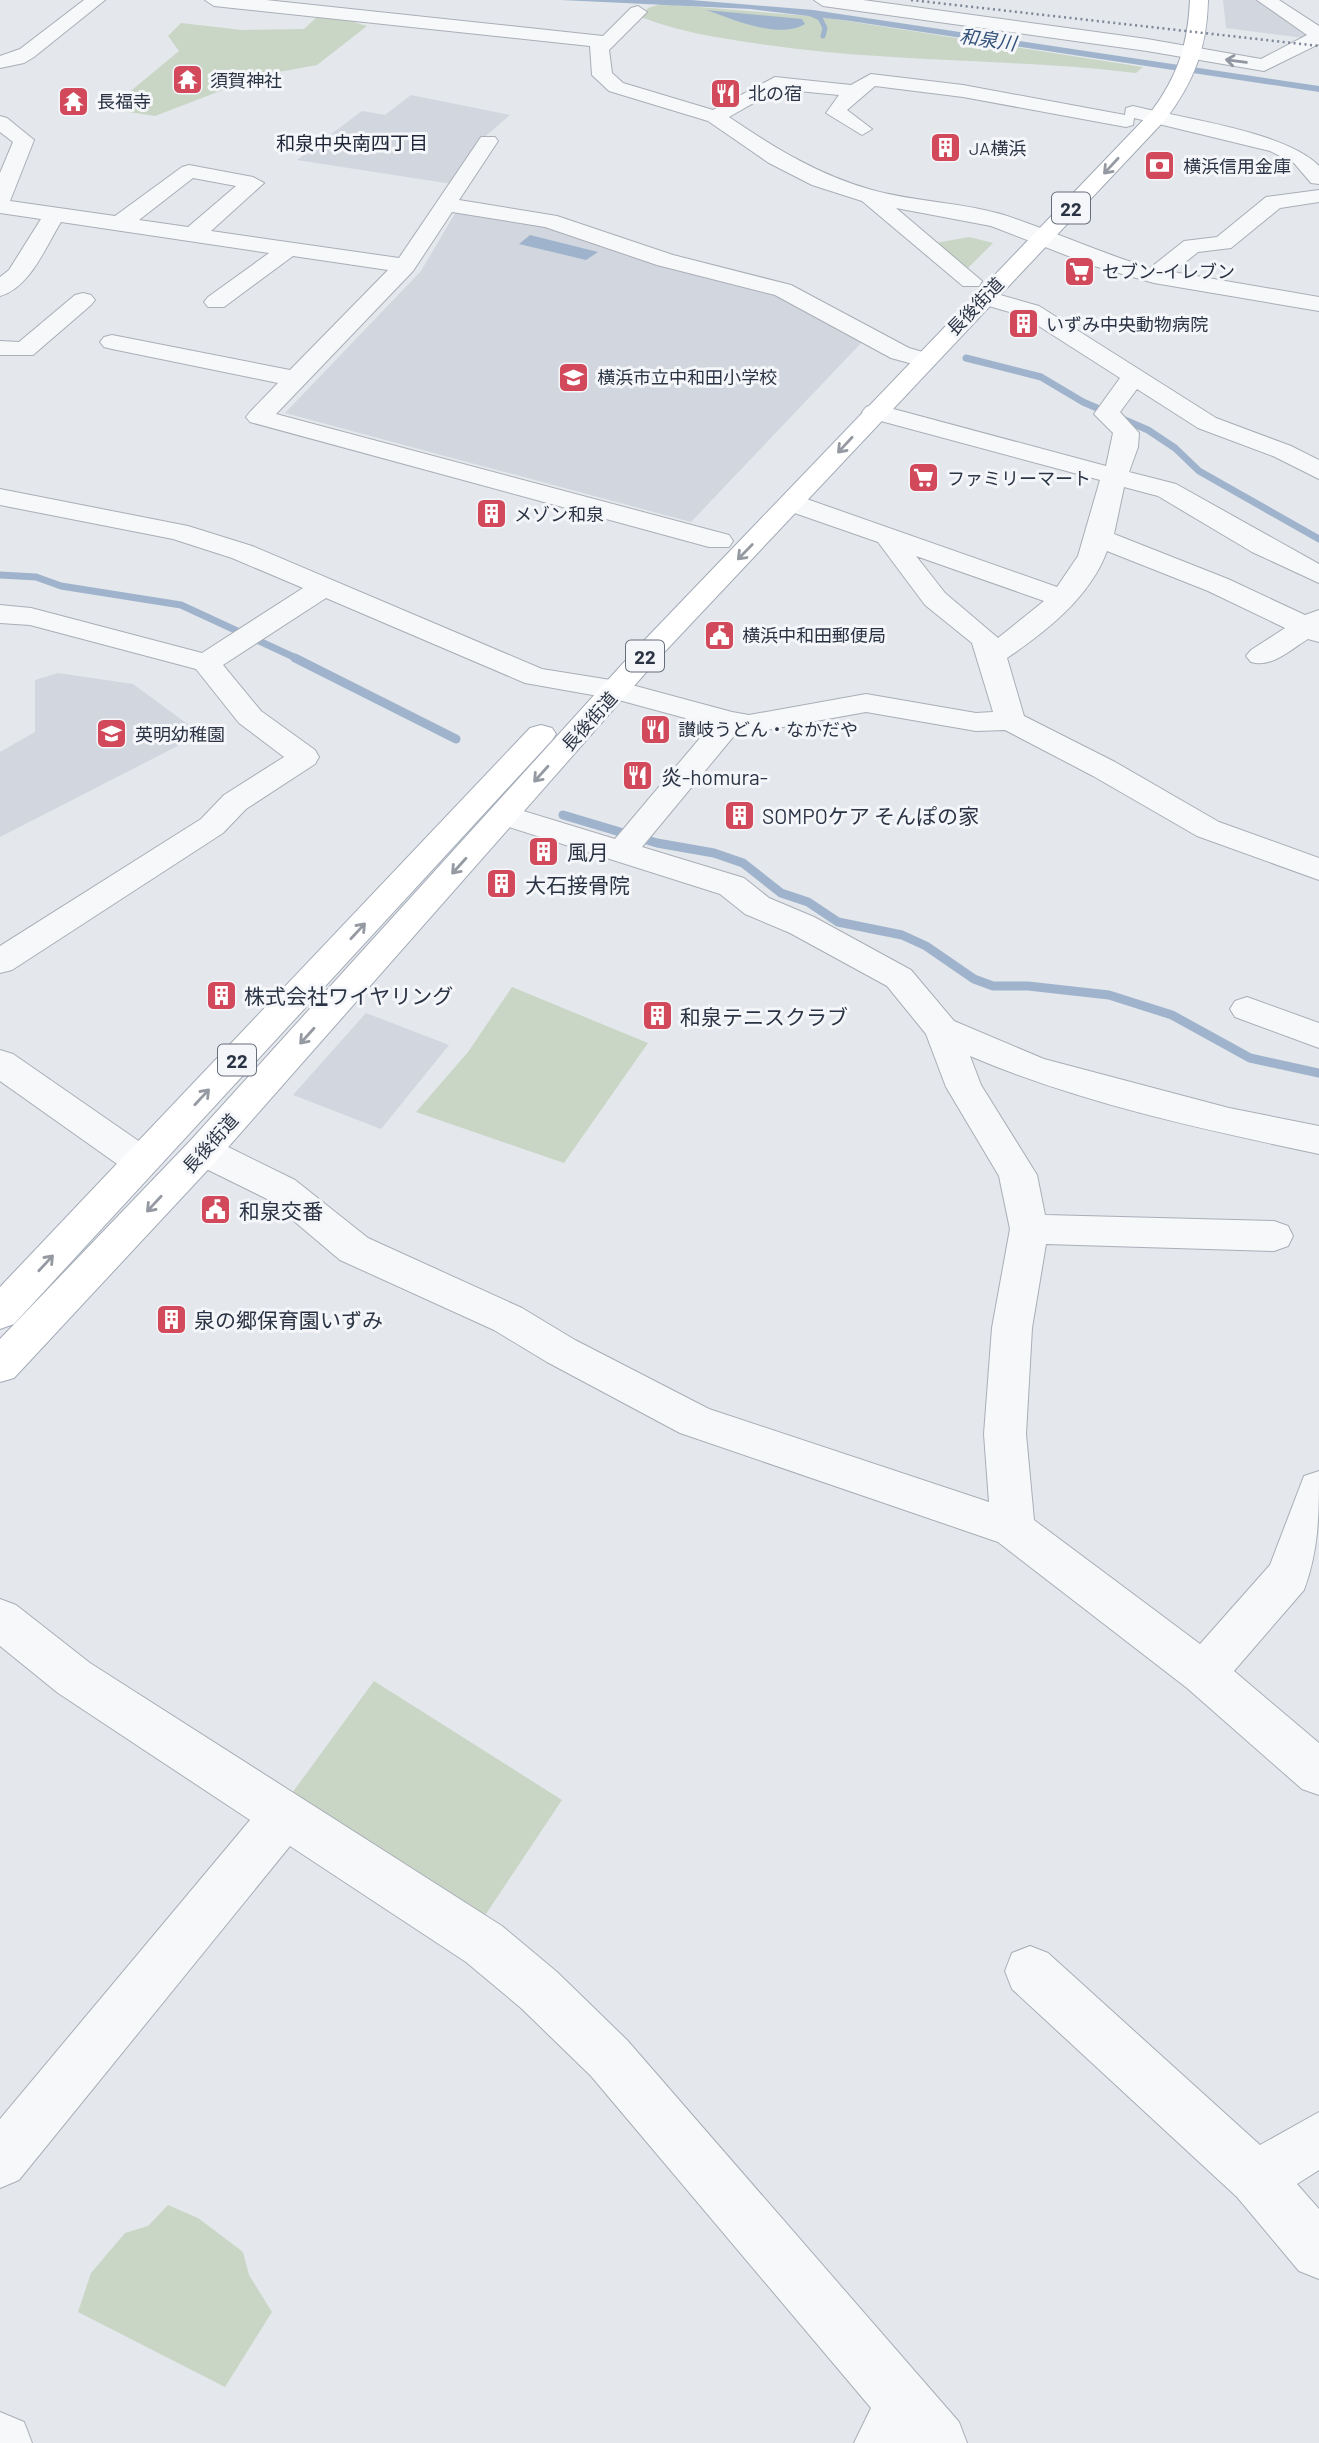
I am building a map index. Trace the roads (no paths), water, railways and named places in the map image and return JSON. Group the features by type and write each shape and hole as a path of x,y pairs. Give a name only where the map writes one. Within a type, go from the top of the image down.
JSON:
{"main road":[{"path":"1192,62 1199,0"},
{"path":"1168,59 1172,24"},
{"name":"長後街道","path":"829,427 912,356 1033,233 1158,116 1192,62"},
{"name":"長後街道","path":"1033,233 1135,109"},
{"name":"長後街道","path":"0,1313 140,1161 603,688 779,498 875,412 912,356"},
{"name":"長後街道","path":"0,1366 203,1151 504,815 719,541 779,498"}],"street":[{"path":"0,62 17,59 27,53 96,0"},
{"path":"214,0 599,41 602,75 616,87 715,117 776,159 820,180 869,197 996,220 1102,261 1154,276 1319,304"},
{"path":"823,0 1168,59 1264,65 1319,35 1266,0"},
{"path":"1266,0 1316,7"},
{"path":"600,48 638,12"},
{"path":"862,128 836,113 837,108 871,80 1135,109 1277,147 1301,159 1319,178"},
{"path":"715,117 775,83 855,92"},
{"path":"0,122 24,140 0,200"},
{"path":"488,142 405,266 259,417 719,541"},
{"path":"118,225 189,171 253,183 191,236"},
{"path":"1154,276 1192,246 1223,243 1274,202 1319,196"},
{"path":"869,197 977,289 1031,311 1207,423 1316,465"},
{"path":"447,205 549,221 665,260 783,290 912,356"},
{"path":"0,206 286,251 405,266"},
{"path":"0,289 18,274 54,216"},
{"path":"216,302 286,251"},
{"path":"0,348 24,350 83,300"},
{"path":"112,342 296,379"},
{"path":"992,655 1033,628 1062,598 1085,568 1099,538 1114,475 1127,439 1123,427 1107,411 1134,376"},
{"path":"875,412 1167,490 1262,547 1319,575"},
{"path":"0,470 79,504 82,514"},
{"path":"0,497 178,531 242,552 535,677 603,688 730,721 748,724 866,703 976,722 1010,721 1104,769 1208,829 1319,870"},
{"path":"779,498 1062,598"},
{"path":"886,535 935,598 984,639 992,655 1010,721"},
{"path":"1099,538 1315,626"},
{"path":"206,663 322,588"},
{"path":"0,614 31,617 206,663 250,717 304,757 235,802 212,826 0,962"},
{"path":"1261,656 1315,626"},
{"path":"630,841 730,721"},
{"path":"504,815 630,841 732,886 757,906 802,925 899,978 942,1030 964,1087 1018,1175 1029,1229 1012,1328 1005,1434 1013,1529"},
{"path":"1247,1009 1319,1036"},
{"path":"942,1030 1034,1069 1229,1121 1319,1140"},
{"path":"0,1063 140,1161"},
{"path":"203,1151 283,1191 318,1219 331,1235 354,1249 508,1319 561,1351 695,1421 1013,1529 1203,1673 1319,1773"},
{"path":"1029,1229 1274,1236"},
{"path":"1203,1673 1288,1576 1319,1489"},
{"path":"0,1619 74,1678 484,1944 539,1990 609,2058 909,2431"},
{"path":"0,2161 284,1816"},
{"path":"1030,1971 1256,2178 1319,2251"},
{"path":"1256,2178 1319,2139"}],"water":[{"name":"和泉川","path":"561,0 691,0 813,10 1319,86 1319,92 850,21 750,9"},
{"path":"706,10 802,19 805,24 782,30 769,29"},
{"path":"530,235 598,252 586,260 519,244"}],"waterway":[{"path":"811,14 820,18 825,28 823,36"},
{"path":"966,358 1041,377 1083,402 1148,430 1175,448 1199,471 1319,539"},
{"path":"0,575 36,577 61,586 181,605 298,659"},
{"path":"295,658 456,739"},
{"path":"563,815 657,843 714,853 743,863 781,893 808,902 838,922 902,935 926,946 974,979 993,986 1028,986 1109,995 1172,1015 1250,1058 1319,1073"}],"railway":[{"path":"911,0 1319,46"}],"place":[{"name":"須賀神社","path":"187,80"},
{"name":"北の宿","path":"725,93"},
{"name":"長福寺","path":"74,101"},
{"name":"JA横浜","path":"946,148"},
{"name":"横浜信用金庫","path":"1160,166"},
{"name":"セブン-イレブン","path":"1079,271"},
{"name":"いずみ中央動物病院","path":"1023,324"},
{"name":"横浜市立中和田小学校","path":"574,377"},
{"name":"ファミリーマート","path":"924,478"},
{"name":"メゾン和泉","path":"491,514"},
{"name":"横浜中和田郵便局","path":"719,635"},
{"name":"讃岐うどん・なかだや","path":"655,729"},
{"name":"英明幼稚園","path":"112,734"},
{"name":"炎-homura-","path":"638,776"},
{"name":"SOMPOケア そんぽの家","path":"739,815"},
{"name":"風月","path":"544,851"},
{"name":"大石接骨院","path":"502,884"},
{"name":"株式会社ワイヤリング","path":"221,995"},
{"name":"和泉テニスクラブ","path":"657,1016"},
{"name":"和泉交番","path":"216,1210"},
{"name":"泉の郷保育園いずみ","path":"171,1319"}],"district":[{"name":"和泉中央南四丁目","path":"352,142"}]}
